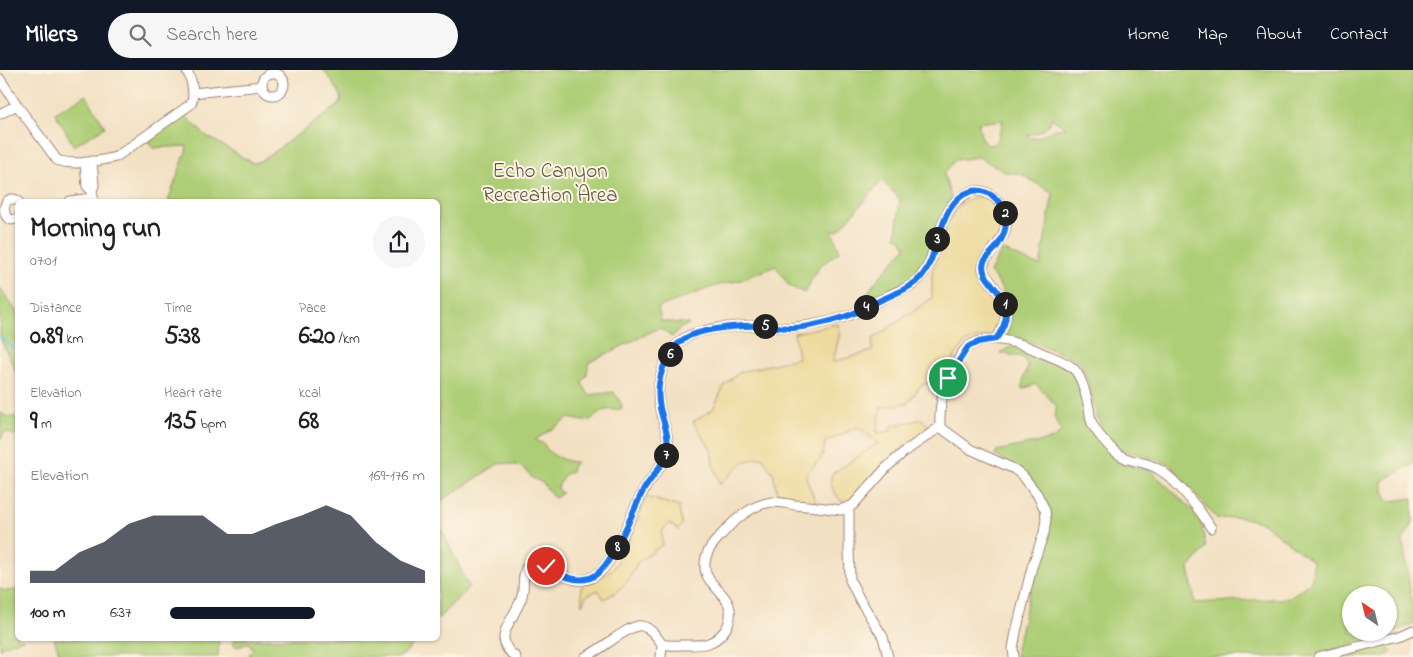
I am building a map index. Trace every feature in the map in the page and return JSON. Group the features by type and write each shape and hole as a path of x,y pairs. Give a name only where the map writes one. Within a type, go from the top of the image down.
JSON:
{"street":[{"path":"0,79 57,160 64,162 88,161 116,157 191,104 193,98 189,73 186,70"},
{"path":"192,93 262,86"},
{"path":"0,114 17,105"},
{"path":"88,161 94,185 93,197"},
{"path":"516,657 507,648 504,640 505,628 519,604 522,594 523,572 527,566 535,563 546,566 575,580 591,578 600,572 618,545 643,491 667,454 667,434 659,406 658,391 663,368 672,350 681,340 691,334 708,330 758,326 795,328 813,325 851,315 912,285 922,276 927,268 945,218 952,206 963,195 978,190 986,192 998,201 1003,207 1006,222 1005,232 998,245 984,261 983,270 1005,303 1004,326 996,339"},
{"path":"15,199 8,200 2,204 1,208 2,215 6,219 15,219"},
{"path":"940,427 942,392 964,351 972,344 996,339 1021,344 1064,362 1074,370 1084,389 1091,423 1105,441 1124,458 1149,464 1159,469 1171,479 1202,513 1211,528"},
{"path":"662,644 668,646 693,646 708,643 719,638 728,624 731,617 729,606 708,578 705,568 709,548 733,522 759,506 773,502 841,510 849,508 887,467 904,452 940,427"},
{"path":"940,427 970,449 1014,468 1037,494 1045,510 1044,533 1032,567 1016,632 1013,648 1014,657"},
{"path":"849,508 850,580 883,637 888,657"},
{"path":"585,657 593,654 633,626 646,628 658,637 662,644 661,657"},
{"path":"1318,657 1400,636 1413,630"}],"green space":[{"name":"Echo Canyon Recreation Area","path":"324,70 1413,70 1413,464 1382,481 1386,498 1391,501 1413,498 1413,523 1403,540 1413,610 1413,624 1398,630 1398,586 1342,586 1342,641 1366,641 1306,657 1017,657 1016,648 1036,562 1045,543 1050,524 1050,509 1021,471 995,455 996,451 1054,439 1061,431 1054,417 1057,407 1036,384 1023,389 1023,379 1028,367 1022,357 1000,353 1008,348 1020,346 1069,369 1081,386 1088,426 1124,465 1149,469 1200,517 1206,548 1189,568 1195,603 1289,598 1312,581 1313,562 1263,523 1240,517 1217,519 1169,464 1121,450 1105,437 1080,361 1040,345 1007,336 1011,309 998,282 990,272 1002,250 1040,266 1053,193 1021,174 1005,172 979,157 955,160 944,174 952,201 919,274 858,308 875,282 906,247 901,239 896,237 900,199 882,181 838,231 832,231 840,251 820,266 804,293 789,286 776,266 741,280 712,287 658,308 661,321 689,324 681,328 672,337 659,328 588,363 587,374 582,383 589,395 614,392 622,408 603,411 588,421 569,418 535,440 544,444 557,457 577,462 572,467 571,473 566,473 560,483 558,487 562,493 556,498 552,496 543,483 532,478 526,470 513,464 498,464 440,502 440,199 169,199 187,146 153,148 148,141 184,114 205,135 253,163 261,161 339,105 342,99 339,92","holes":["1051,118 1066,128 1056,129 1038,137 1030,138 1028,136 1043,130","1003,120 995,144 987,145 982,140 978,123"]},
{"path":"86,95 105,127 74,146 55,113"},
{"path":"0,288 15,309 15,370 0,338"},
{"path":"0,413 8,417 15,417 15,435 6,432 0,438"},
{"path":"440,526 469,587 440,617"},
{"path":"0,588 4,591 15,590 15,641 17,641 0,649"},
{"path":"55,641 219,641 218,657 61,657"},
{"path":"234,641 416,641 401,657 248,657 253,649 249,643 238,647 234,645"},
{"path":"1386,644 1392,652 1383,657 1333,657"}],"sand":[{"path":"976,197 986,198 992,202 1000,217 999,235 995,244 975,263 976,272 994,292 1003,309 1002,324 996,332 965,343 955,356 940,386 926,383 920,386 908,403 881,407 877,433 890,431 892,426 922,419 929,426 928,430 891,456 850,500 842,502 835,492 831,482 832,474 878,443 858,427 825,442 823,454 809,471 806,478 816,503 812,504 778,497 773,473 762,457 743,462 720,485 713,464 711,449 693,422 713,409 725,384 740,372 798,358 794,333 838,324 840,332 833,362 872,351 873,339 932,298 932,273 947,223 958,207 965,201"},
{"path":"646,497 680,507 682,524 678,530 669,523 662,532 662,545 637,563 628,581 615,593 604,599 598,590 586,596 582,605 581,587 605,574 616,564 631,535"}],"waterway":[{"path":"0,337 15,350"}],"route":[{"path":"546,566 575,580 591,578 600,572 618,545 643,491 667,454 667,434 659,406 658,391 663,368 672,350 681,340 691,334 708,330 758,326 795,328 813,325 851,315 912,285 922,276 927,268 945,218 952,206 963,195 978,190 986,192 998,201 1003,207 1005,215 1005,232 998,245 984,261 983,270 1005,303 1006,317 1002,332 996,339 978,342 968,347 948,378"}]}
